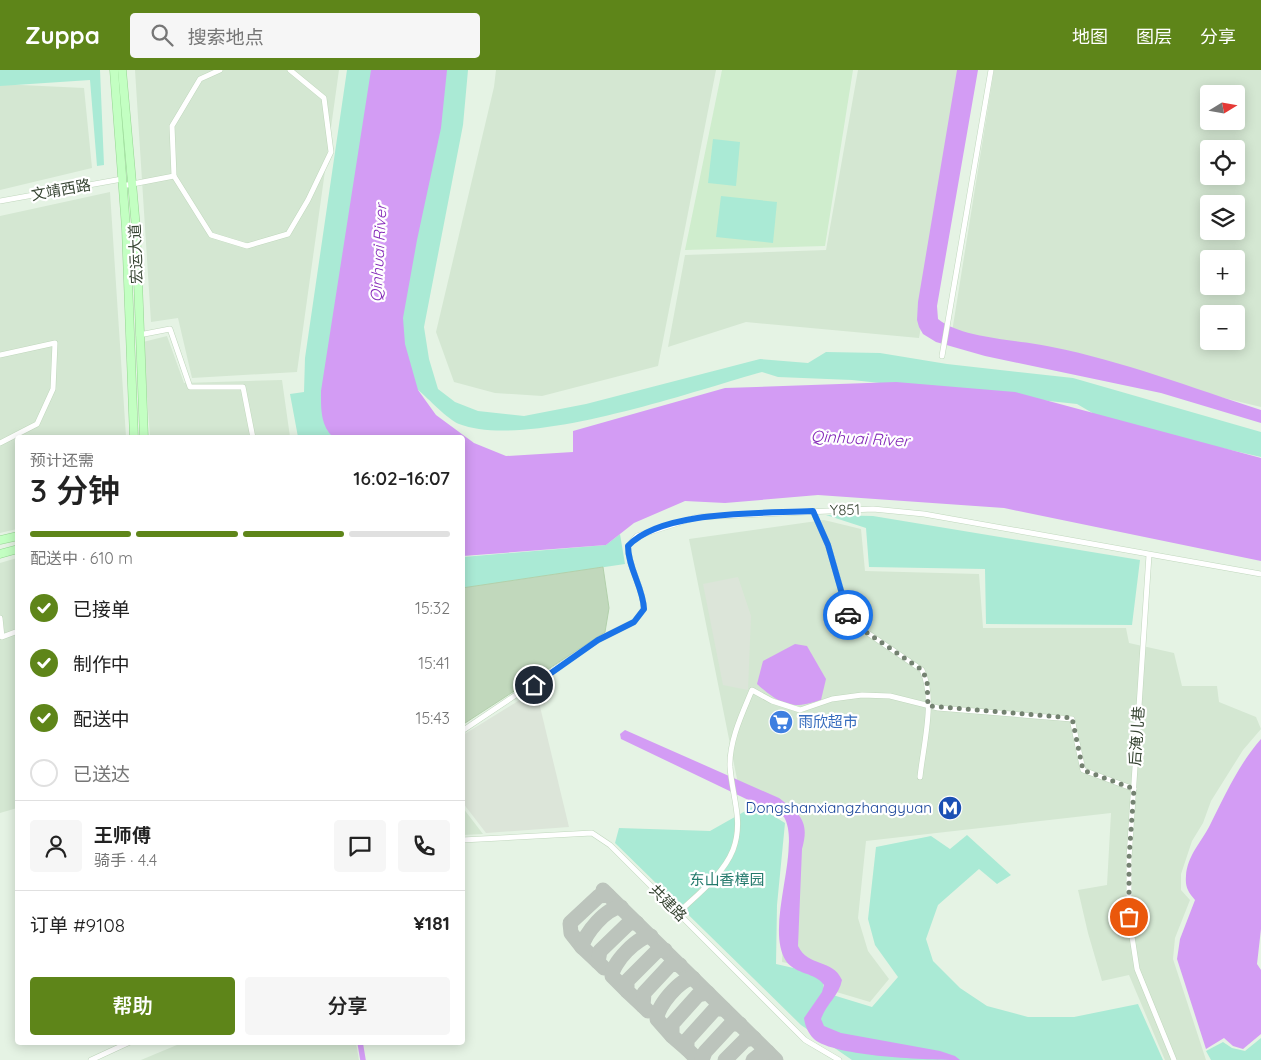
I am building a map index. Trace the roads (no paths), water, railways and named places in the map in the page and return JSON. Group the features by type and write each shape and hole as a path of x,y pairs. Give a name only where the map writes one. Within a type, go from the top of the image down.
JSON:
{"main road":[{"name":"宏运大道","path":"114,70 122,182 134,435"},
{"name":"宏运大道","path":"122,70 136,228 144,435"},
{"path":"0,540 15,537"},
{"path":"0,554 15,550"}],"street":[{"path":"220,70 200,80 172,126 174,176 211,235 247,246 288,234 308,200 331,152 324,98 290,70"},
{"path":"942,356 990,70"},
{"name":"文靖西路","path":"0,201 122,182 131,184 174,176"},
{"path":"139,335 170,329 190,387 244,387 252,435"},
{"path":"0,355 55,343 54,389 37,424 16,435"},
{"path":"0,443 15,435"},
{"name":"Y851","path":"465,729 598,640 634,622 644,609 644,594 628,558 628,546 637,536 697,517 873,509 924,514 1261,574"},
{"path":"813,511 828,545 850,621 922,670 927,680 928,706 920,777"},
{"name":"后淹儿巷","path":"1149,555 1129,858 1129,917 1137,970 1174,1060"},
{"path":"0,618 2,637 15,632"},
{"path":"678,913 719,872 732,851 739,818 730,767 731,751 737,728 752,690 772,701 800,710 832,699 862,695 890,696 928,706 1072,718 1083,770 1134,789"},
{"name":"共建路","path":"465,840 592,833 610,845 805,1040 839,1060"},
{"path":"91,1060 124,1045"}],"water":[{"name":"Qinhuai River","path":"371,70 447,70 441,128 417,240 403,318 405,344 418,390 436,415 463,435 331,435 323,421 321,391"},
{"path":"957,70 978,70 937,306 938,319 949,326 977,335 1079,353 1157,376 1261,410 1261,423 1161,393 985,356 936,342 923,334 917,320 918,302"},
{"name":"Qinhuai River","path":"896,382 1015,392 1261,458 1261,561 1004,508 818,495 725,503 685,501 634,523 606,545 465,556 465,436 474,443 506,456 573,452 573,431 725,388"},
{"path":"795,644 807,646 826,679 821,700 801,705 786,704 773,697 757,684 763,661"},
{"path":"625,730 779,798 798,814 805,831 802,849 798,946 802,953 808,957 833,969 842,980 838,991 821,1019 824,1026 841,1033 940,1051 955,1056 960,1060 861,1054 825,1045 814,1039 807,1029 804,1018 822,992 824,985 816,978 790,966 780,946 780,909 789,848 788,831 784,817 621,739 620,734"},
{"path":"1261,739 1261,929 1257,964 1261,970 1261,1034 1243,1049 1233,1046 1224,1038 1206,1049 1177,959 1180,939 1195,900 1187,886 1187,869 1192,855 1233,780"}],"waterway":[{"path":"360,1045 363,1060"}],"place":[{"name":"雨欣超市","path":"781,722"},
{"name":"Dongshanxiangzhangyuan","path":"950,808"}],"park label":[{"name":"东山香樟园","path":"727,880"}]}
